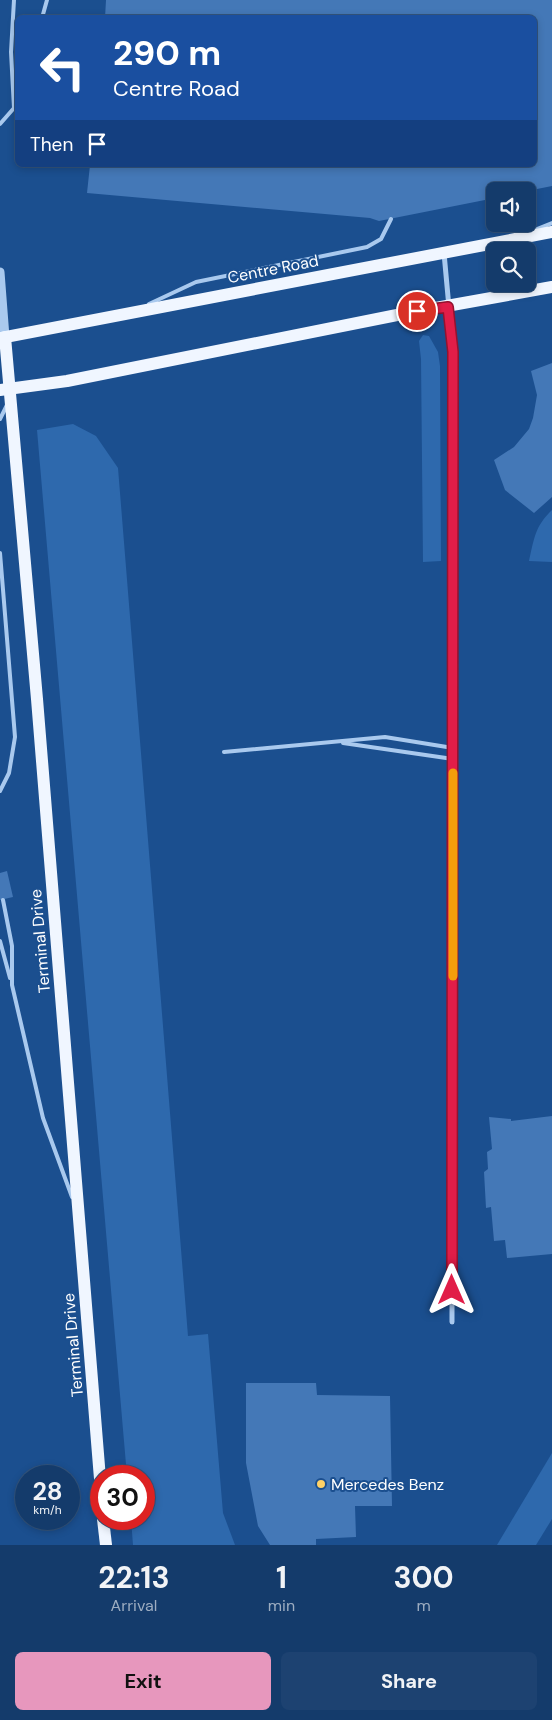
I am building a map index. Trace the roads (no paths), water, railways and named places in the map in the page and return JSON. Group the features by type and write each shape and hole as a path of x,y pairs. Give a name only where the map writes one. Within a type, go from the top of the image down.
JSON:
{"main road":[{"name":"Centre Road","path":"3,338 552,232"},
{"path":"7,393 402,314 552,287"},
{"name":"Terminal Drive","path":"3,338 80,1215 99,1465"},
{"path":"105,1530 106,1545"}],"street":[{"path":"444,253 453,352 452,1322"},
{"path":"0,273 3,338"}],"lane":[{"path":"0,124 14,108 11,52 14,0"},
{"path":"43,15 47,0"},
{"path":"129,313 196,282 366,247 381,239 392,219"},
{"path":"515,239 552,223"},
{"path":"0,419 7,393"},
{"path":"0,553 15,737 10,773 0,792"},
{"path":"224,752 385,737 453,748"},
{"path":"338,742 454,759"},
{"path":"3,900 12,946 12,985"},
{"path":"0,941 46,1128 80,1215"}],"place":[{"name":"Mercedes Benz","path":"321,1484"}]}
